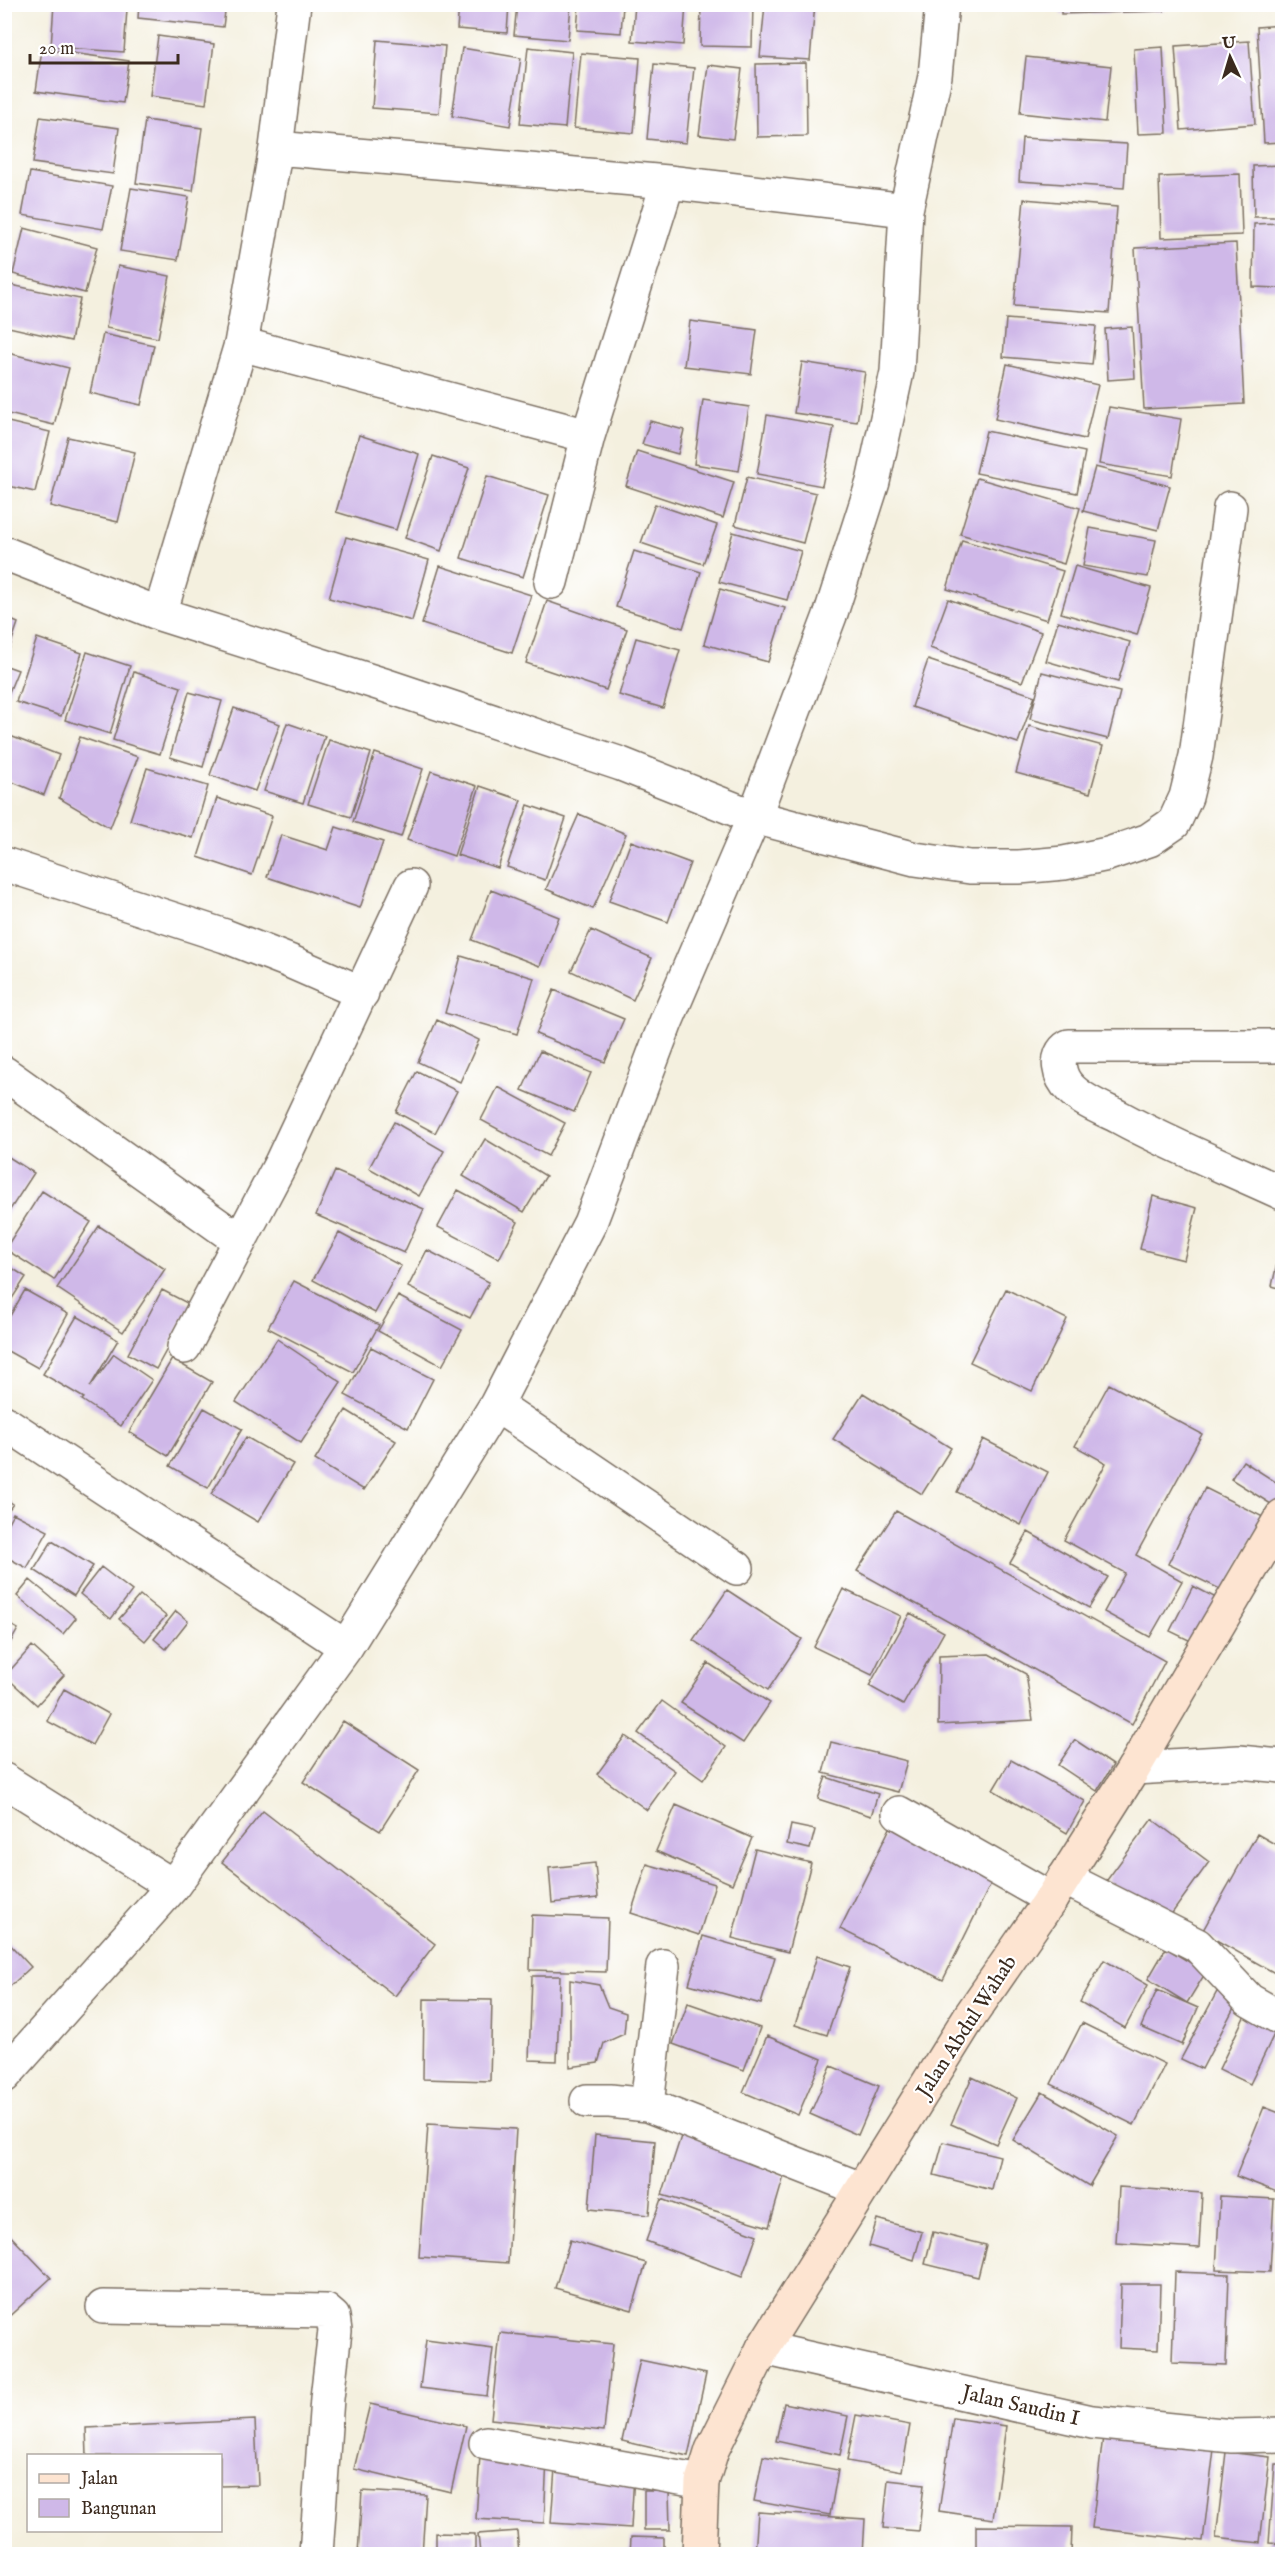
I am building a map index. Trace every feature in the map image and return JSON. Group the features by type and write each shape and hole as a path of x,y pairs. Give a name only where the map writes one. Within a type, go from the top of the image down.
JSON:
{"street":[{"path":"160,614 241,344 276,148 294,4"},
{"path":"4,2076 173,1886 346,1647 496,1405 590,1223 666,1022 754,817 831,613 873,482 897,372 906,210 935,75 942,4"},
{"path":"276,148 668,182 906,210"},
{"path":"550,582 588,436 668,182"},
{"path":"241,344 588,436"},
{"path":"4,553 160,614 621,764 754,817 915,859 970,867 1064,863 1108,854 1149,840 1174,823 1186,798 1196,756 1230,508"},
{"path":"4,864 225,936 290,961 362,993"},
{"path":"184,1347 240,1241 362,993 411,886"},
{"path":"1274,1046 1069,1046 1062,1049 1060,1068 1069,1088 1082,1098 1160,1139 1282,1193"},
{"path":"4,1073 240,1241"},
{"path":"496,1405 738,1568"},
{"path":"4,1422 346,1647"},
{"name":"Jalan Abdul Wahab","path":"699,2554 702,2482 712,2450 762,2348 970,2016 1057,1888 1134,1768 1282,1516"},
{"path":"1134,1768 1239,1762 1282,1766"},
{"path":"4,1780 173,1886"},
{"path":"899,1814 1057,1888 1197,1945 1250,2000 1282,2019"},
{"path":"647,2105 663,1966"},
{"path":"587,2101 647,2105 861,2189"},
{"path":"103,2307 326,2311 333,2317 335,2331 327,2398 316,2554"},
{"name":"Jalan Saudin I","path":"762,2348 1092,2422 1232,2436 1282,2435"},
{"path":"486,2444 702,2482"}],"building":[{"path":"54,4 127,9 124,52 51,47"},
{"path":"139,4 226,4 223,27 138,18"},
{"path":"459,4 509,4 507,33 457,29"},
{"path":"517,4 571,4 568,40 514,35"},
{"path":"635,4 686,4 683,45 632,41"},
{"path":"701,4 753,4 752,47 700,46"},
{"path":"765,4 815,4 810,60 760,57"},
{"path":"1061,4 1163,4 1164,11 1061,14"},
{"path":"579,5 623,5 621,33 577,30"},
{"path":"1282,25 1282,142 1264,143 1257,27"},
{"path":"158,36 214,44 206,104 150,96"},
{"path":"377,40 445,46 439,113 372,108"},
{"path":"1249,41 1255,124 1181,130 1175,46"},
{"path":"528,47 572,52 565,128 520,124"},
{"path":"1163,47 1167,133 1138,134 1134,49"},
{"path":"462,48 521,58 510,126 452,116"},
{"path":"42,49 129,61 123,103 36,91"},
{"path":"581,53 640,58 634,133 574,128"},
{"path":"1026,57 1111,66 1105,122 1020,113"},
{"path":"806,63 807,136 757,137 756,64"},
{"path":"654,64 694,68 686,143 647,139"},
{"path":"708,65 742,69 733,139 699,135"},
{"path":"40,117 119,128 113,174 33,163"},
{"path":"145,120 202,128 193,191 136,183"},
{"path":"1022,138 1127,144 1124,188 1019,181"},
{"path":"1282,165 1282,217 1254,217 1253,166"},
{"path":"30,172 112,186 103,229 22,215"},
{"path":"1240,174 1242,235 1161,238 1159,177"},
{"path":"131,188 189,197 178,260 120,251"},
{"path":"1024,199 1117,207 1109,313 1014,306"},
{"path":"1282,223 1282,288 1253,287 1254,224"},
{"path":"24,228 97,247 85,293 13,274"},
{"path":"1236,243 1244,404 1144,409 1135,248"},
{"path":"118,266 170,276 158,338 106,328"},
{"path":"11,285 80,299 71,341 4,326"},
{"path":"1006,319 1096,326 1092,365 1003,357"},
{"path":"690,321 757,330 751,374 684,366"},
{"path":"1132,327 1135,378 1108,380 1105,329"},
{"path":"103,334 154,345 141,405 90,393"},
{"path":"4,352 69,368 54,425 4,413"},
{"path":"802,362 865,372 857,422 794,413"},
{"path":"1007,364 1098,385 1085,439 995,419"},
{"path":"703,400 749,407 739,471 694,464"},
{"path":"1109,407 1181,419 1172,476 1099,464"},
{"path":"767,415 834,427 822,486 757,474"},
{"path":"4,421 50,432 35,492 4,485"},
{"path":"650,421 684,430 678,454 642,444"},
{"path":"986,431 1085,452 1077,493 976,473"},
{"path":"359,435 419,454 396,530 336,512"},
{"path":"68,437 135,452 118,522 50,506"},
{"path":"637,451 734,482 723,518 626,486"},
{"path":"433,456 469,468 441,551 405,538"},
{"path":"1095,467 1170,486 1158,530 1083,511"},
{"path":"487,476 549,495 523,577 461,558"},
{"path":"747,477 816,493 803,543 735,525"},
{"path":"977,478 1080,508 1064,564 960,534"},
{"path":"655,504 717,525 703,564 641,543"},
{"path":"1090,528 1156,540 1148,577 1083,566"},
{"path":"733,532 801,551 787,600 719,582"},
{"path":"346,537 429,560 412,621 329,598"},
{"path":"962,540 1063,571 1047,620 947,589"},
{"path":"634,551 701,572 683,628 616,607"},
{"path":"440,566 531,595 512,653 422,624"},
{"path":"1075,566 1151,588 1137,635 1061,613"},
{"path":"720,589 785,608 768,662 704,644"},
{"path":"948,599 1041,632 1022,682 930,648"},
{"path":"547,601 627,629 606,690 526,663"},
{"path":"4,617 18,623 5,661 4,661"},
{"path":"1058,621 1130,642 1118,682 1046,661"},
{"path":"37,638 82,653 61,716 16,702"},
{"path":"636,638 680,650 663,708 619,695"},
{"path":"87,652 130,666 110,734 65,720"},
{"path":"928,660 1035,696 1018,743 912,707"},
{"path":"4,665 18,670 7,697 4,696"},
{"path":"134,672 181,687 160,754 113,740"},
{"path":"1042,672 1120,692 1108,739 1030,719"},
{"path":"189,692 222,701 203,767 170,757"},
{"path":"234,708 280,724 255,791 210,775"},
{"path":"287,723 325,736 303,803 264,791"},
{"path":"1029,726 1103,746 1090,793 1016,773"},
{"path":"5,734 59,755 44,795 5,779"},
{"path":"80,737 138,757 110,828 59,798"},
{"path":"329,740 371,753 351,817 308,804"},
{"path":"375,753 423,769 401,837 353,822"},
{"path":"147,768 208,786 193,838 130,820"},
{"path":"431,771 477,786 454,856 407,840"},
{"path":"480,786 521,800 498,868 457,855"},
{"path":"217,798 272,816 252,875 198,857"},
{"path":"528,805 566,818 545,880 507,867"},
{"path":"579,814 626,834 593,909 546,889"},
{"path":"336,827 383,842 360,908 267,877 281,835 328,850"},
{"path":"631,841 690,863 668,922 609,901"},
{"path":"491,890 559,917 540,966 472,940"},
{"path":"591,930 652,958 633,1000 571,971"},
{"path":"461,956 534,978 517,1034 445,1013"},
{"path":"554,990 624,1019 605,1062 536,1034"},
{"path":"437,1020 479,1040 460,1082 418,1062"},
{"path":"540,1051 591,1073 574,1112 522,1090"},
{"path":"417,1071 457,1091 435,1133 396,1112"},
{"path":"498,1087 565,1123 548,1156 481,1120"},
{"path":"394,1122 444,1151 419,1196 369,1168"},
{"path":"485,1139 546,1176 524,1212 463,1176"},
{"path":"4,1154 34,1173 4,1219"},
{"path":"335,1171 424,1209 404,1253 316,1215"},
{"path":"458,1190 518,1222 499,1259 438,1227"},
{"path":"42,1191 91,1222 54,1280 5,1249"},
{"path":"1153,1196 1197,1208 1184,1260 1140,1249"},
{"path":"99,1226 165,1269 123,1332 57,1288"},
{"path":"339,1233 401,1266 375,1313 313,1280"},
{"path":"1282,1241 1282,1289 1272,1286"},
{"path":"427,1250 489,1282 470,1318 408,1287"},
{"path":"4,1263 26,1277 4,1311"},
{"path":"294,1281 379,1325 353,1372 268,1328"},
{"path":"1006,1289 1067,1319 1032,1391 970,1362"},
{"path":"25,1290 68,1314 38,1368 4,1349 4,1326"},
{"path":"162,1290 191,1305 156,1369 128,1354"},
{"path":"398,1296 462,1330 442,1366 378,1331"},
{"path":"77,1316 118,1340 90,1387 114,1354 152,1380 121,1426 82,1400 84,1398 43,1374"},
{"path":"277,1339 341,1382 301,1443 236,1402"},
{"path":"371,1347 433,1379 408,1428 345,1395"},
{"path":"172,1359 212,1382 168,1456 129,1432"},
{"path":"1109,1384 1202,1434 1136,1555 1182,1581 1150,1637 1104,1612 1125,1573 1064,1540 1106,1463 1075,1446"},
{"path":"863,1393 951,1448 922,1494 833,1439"},
{"path":"204,1408 242,1429 208,1488 170,1466"},
{"path":"346,1410 396,1441 364,1490 315,1460"},
{"path":"246,1437 293,1464 258,1522 211,1494"},
{"path":"983,1439 1048,1472 1021,1525 957,1492"},
{"path":"1243,1461 1282,1486 1282,1504 1279,1509 1231,1479"},
{"path":"1205,1488 1263,1517 1226,1592 1168,1564"},
{"path":"4,1498 13,1504 4,1516"},
{"path":"896,1511 1165,1661 1132,1724 857,1571"},
{"path":"13,1513 48,1531 27,1568 4,1556 4,1530"},
{"path":"1028,1532 1108,1577 1089,1608 1010,1563"},
{"path":"52,1541 93,1566 74,1596 34,1570"},
{"path":"101,1567 132,1591 111,1619 80,1594"},
{"path":"30,1580 76,1618 63,1634 17,1596"},
{"path":"1193,1586 1220,1600 1197,1644 1170,1631"},
{"path":"843,1589 901,1616 872,1675 814,1647"},
{"path":"727,1590 802,1639 768,1690 693,1640"},
{"path":"140,1595 166,1616 145,1641 119,1619"},
{"path":"176,1611 188,1621 166,1649 154,1639"},
{"path":"910,1613 944,1632 903,1705 869,1686"},
{"path":"4,1621 18,1629 4,1654"},
{"path":"32,1646 64,1675 37,1705 5,1676"},
{"path":"989,1654 1026,1674 1033,1720 938,1725 939,1656"},
{"path":"708,1663 770,1703 743,1743 681,1703"},
{"path":"64,1689 109,1714 92,1745 47,1721"},
{"path":"662,1701 726,1747 703,1780 638,1733"},
{"path":"343,1721 419,1770 380,1831 303,1782"},
{"path":"625,1736 675,1771 647,1810 597,1774"},
{"path":"1075,1740 1113,1765 1097,1791 1058,1765"},
{"path":"831,1742 907,1761 898,1792 823,1773"},
{"path":"1011,1760 1085,1801 1067,1833 993,1790"},
{"path":"826,1777 878,1794 871,1816 818,1799"},
{"path":"676,1805 752,1838 732,1884 656,1851"},
{"path":"263,1811 435,1944 395,1996 222,1862"},
{"path":"1152,1819 1209,1862 1165,1923 1107,1880"},
{"path":"894,1820 997,1871 943,1980 840,1929"},
{"path":"791,1825 815,1830 810,1849 787,1844"},
{"path":"1257,1834 1282,1848 1282,1977 1202,1932"},
{"path":"755,1849 811,1863 788,1952 732,1938"},
{"path":"595,1863 598,1898 552,1903 549,1868"},
{"path":"647,1864 715,1884 699,1935 631,1913"},
{"path":"532,1915 608,1918 606,1972 530,1970"},
{"path":"703,1936 775,1957 761,2004 689,1984"},
{"path":"4,1938 31,1967 4,1992"},
{"path":"1166,1948 1206,1972 1187,2003 1148,1979"},
{"path":"817,1956 850,1967 827,2035 795,2025"},
{"path":"1104,1960 1148,1985 1125,2028 1080,2002"},
{"path":"532,1976 560,1976 557,2061 529,2060"},
{"path":"570,1980 599,1985 608,2007 626,2013 624,2034 604,2043 598,2063 570,2067"},
{"path":"1219,1988 1239,1998 1202,2069 1181,2059"},
{"path":"1157,1990 1198,2008 1182,2045 1141,2027"},
{"path":"424,1999 492,2000 490,2081 423,2079"},
{"path":"688,2003 760,2028 744,2070 673,2044"},
{"path":"1247,2011 1278,2026 1250,2084 1219,2069"},
{"path":"1082,2023 1165,2064 1134,2125 1051,2084"},
{"path":"767,2036 822,2059 798,2115 743,2092"},
{"path":"831,2066 879,2086 858,2135 810,2114"},
{"path":"972,2077 1017,2098 996,2144 951,2124"},
{"path":"1042,2092 1118,2136 1089,2186 1013,2140"},
{"path":"1264,2107 1282,2114 1282,2194 1236,2176"},
{"path":"428,2124 516,2129 508,2263 419,2257"},
{"path":"683,2130 784,2176 769,2227 662,2195"},
{"path":"595,2135 655,2141 649,2215 589,2209"},
{"path":"943,2142 1000,2156 992,2190 934,2175"},
{"path":"1119,2187 1202,2193 1199,2248 1116,2243"},
{"path":"1220,2196 1274,2199 1270,2272 1216,2270"},
{"path":"661,2199 757,2235 742,2277 646,2241"},
{"path":"877,2219 922,2232 914,2260 869,2246"},
{"path":"4,2229 51,2278 4,2321"},
{"path":"933,2232 986,2245 978,2277 925,2264"},
{"path":"570,2240 646,2263 632,2310 555,2288"},
{"path":"1175,2272 1229,2274 1226,2365 1172,2363"},
{"path":"1121,2284 1160,2284 1158,2350 1119,2348"},
{"path":"500,2333 613,2344 604,2431 491,2419"},
{"path":"426,2340 493,2349 487,2396 420,2388"},
{"path":"640,2360 706,2374 688,2456 622,2441"},
{"path":"784,2403 848,2416 840,2455 776,2441"},
{"path":"370,2404 466,2426 451,2492 354,2469"},
{"path":"856,2415 910,2425 902,2471 847,2461"},
{"path":"953,2418 1006,2426 993,2519 939,2511"},
{"path":"255,2420 258,2485 222,2486 222,2454 87,2454 86,2428"},
{"path":"1103,2436 1214,2449 1203,2541 1092,2528"},
{"path":"1226,2452 1270,2457 1260,2543 1216,2538"},
{"path":"480,2455 547,2458 544,2523 476,2519"},
{"path":"763,2456 838,2470 830,2515 754,2501"},
{"path":"1275,2464 1282,2464 1282,2544 1269,2543"},
{"path":"555,2468 634,2473 631,2528 551,2523"},
{"path":"888,2480 924,2484 919,2531 883,2528"},
{"path":"362,2491 426,2495 422,2554 358,2554"},
{"path":"644,2491 669,2491 670,2530 644,2530"},
{"path":"758,2512 865,2519 863,2554 755,2554"},
{"path":"976,2526 1072,2527 1071,2554 976,2554"},
{"path":"517,2531 519,2554 480,2554 478,2534"},
{"path":"436,2533 475,2534 475,2554 436,2554"},
{"path":"631,2537 664,2538 664,2554 630,2554"}]}
